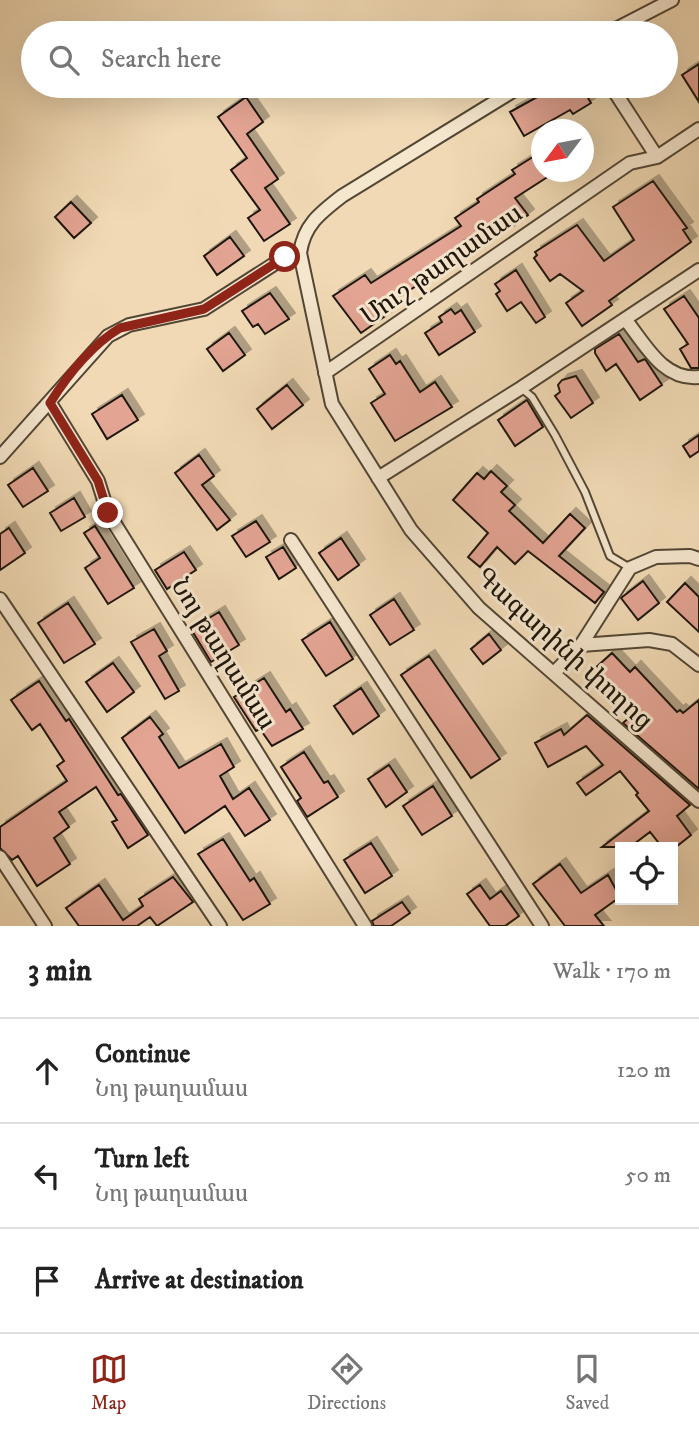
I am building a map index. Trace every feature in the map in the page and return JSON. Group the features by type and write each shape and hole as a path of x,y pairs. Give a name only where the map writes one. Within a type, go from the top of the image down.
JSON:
{"street":[{"path":"631,21 672,0"},
{"path":"0,457 108,335 120,328 204,309 285,257 300,253 303,234 317,215 502,98"},
{"path":"619,98 657,157"},
{"name":"Մուշ թաղամաս","path":"326,373 630,163 657,157 699,130"},
{"name":"Գագարինի փողոց","path":"300,253 332,404 411,530 479,608 699,801"},
{"path":"378,478 521,388 699,270"},
{"path":"625,318 668,372 689,379 699,377"},
{"name":"Նոյ թաղամաս","path":"50,403 98,481 108,513 365,926"},
{"path":"291,540 542,926"},
{"path":"554,673 581,645 630,568 656,557 690,556 699,559"},
{"path":"0,599 220,926"},
{"path":"581,645 649,640 672,644 699,665"},
{"path":"0,857 45,926"}],"lane":[{"path":"521,388 532,397 555,435 585,492 610,556 630,568"}],"building":[{"path":"699,64 699,102 682,75"},
{"path":"247,98 263,122 247,134 278,179 265,188 290,224 264,241 248,218 260,210 231,170 247,158 218,117"},
{"path":"535,98 588,98 591,103 573,114 570,110 554,119 531,119 531,132 524,136 510,112"},
{"path":"531,158 531,182 540,182 515,198 528,215 512,227 465,240 472,251 386,305 391,312 361,333 333,296 365,275 371,283 461,226 455,218 479,202 477,199 515,174 512,170"},
{"path":"653,181 687,228 683,230 691,242 609,301 612,305 582,326 566,303 583,291 560,274 550,281 534,258 537,255 535,252 577,225 604,261 634,240 613,207"},
{"path":"71,202 91,223 74,238 55,217"},
{"path":"230,237 244,256 217,275 204,256"},
{"path":"516,270 545,317 536,323 521,302 507,311 496,294 500,291 495,284"},
{"path":"270,293 289,319 265,334 258,324 253,327 242,311"},
{"path":"684,296 699,318 699,368 691,368 680,349 688,344 664,309"},
{"path":"451,309 455,314 461,310 475,332 439,355 425,333 442,322 439,317"},
{"path":"229,333 245,355 223,371 207,349"},
{"path":"619,334 638,362 645,359 662,385 640,400 616,364 606,371 595,353 595,349"},
{"path":"390,355 396,364 400,361 420,392 435,382 452,407 395,441 371,403 385,394 369,369"},
{"path":"576,376 593,403 571,418 555,396 560,392 558,385 562,380"},
{"path":"287,385 303,405 272,429 257,409"},
{"path":"122,395 138,420 107,439 92,414"},
{"path":"527,400 543,427 515,446 498,420"},
{"path":"699,435 699,451 690,457 683,446"},
{"path":"199,455 214,476 202,485 230,520 217,530 175,473"},
{"path":"33,468 48,491 23,507 8,485"},
{"path":"491,471 507,486 501,492 515,505 509,511 543,543 570,514 585,528 559,556 604,592 595,603 528,551 515,564 497,547 480,567 468,557 488,533 453,500 477,473 484,479"},
{"path":"74,498 85,517 61,531 50,513"},
{"path":"256,521 270,542 246,557 232,536"},
{"path":"95,526 134,588 108,604 85,568 100,558 84,533"},
{"path":"9,528 25,553 0,570 0,534"},
{"path":"341,538 359,565 338,580 319,553"},
{"path":"283,547 296,568 279,579 266,557"},
{"path":"184,552 196,570 167,589 155,570"},
{"path":"643,581 659,603 638,620 621,598"},
{"path":"685,583 699,597 699,632 667,602"},
{"path":"394,599 414,630 390,645 370,615"},
{"path":"68,603 95,644 64,663 38,623"},
{"path":"219,612 239,645 211,662 191,629"},
{"path":"330,622 353,659 326,676 302,640"},
{"path":"154,629 167,651 159,656 179,691 165,699 131,642"},
{"path":"489,634 501,650 483,664 471,649"},
{"path":"612,653 630,672 635,667 677,712 680,710 683,713 699,700 699,789 623,723 631,716 591,672"},
{"path":"429,656 500,759 471,778 401,675"},
{"path":"113,663 134,692 107,712 86,682"},
{"path":"264,678 286,712 290,709 303,729 272,746 260,729 256,731 234,697"},
{"path":"39,681 66,721 69,719 118,795 121,794 148,835 128,848 112,822 117,820 96,787 59,812 69,827 54,838 70,864 37,886 18,856 12,860 0,848 0,827 67,781 57,766 64,761 40,724 32,730 11,700"},
{"path":"361,688 379,716 353,734 334,706"},
{"path":"587,715 690,805 677,816 691,835 678,845 678,842 658,842 650,832 637,842 615,842 615,847 602,847 649,811 620,771 586,795 577,783 603,765 586,746 548,767 535,743 561,729 564,735"},
{"path":"150,717 163,734 159,737 179,768 221,744 234,767 220,776 233,799 249,788 270,820 245,836 225,806 185,833 122,738"},
{"path":"304,752 324,783 328,781 338,797 307,817 297,801 301,798 281,767"},
{"path":"389,765 407,792 386,807 368,779"},
{"path":"433,786 452,816 422,835 403,806"},
{"path":"223,839 250,881 254,878 270,904 243,920 198,854"},
{"path":"371,843 392,876 365,893 344,860"},
{"path":"560,864 581,893 608,875 615,888 615,901 595,915 604,926 565,926 533,884"},
{"path":"173,877 193,902 157,926 150,917 137,926 79,926 66,908 99,885 123,920 143,906 139,899"},
{"path":"480,885 490,899 501,891 519,916 505,926 490,926 467,894"},
{"path":"402,902 410,913 391,926 374,926 372,921"}],"route":[{"path":"108,513 98,481 50,403 61,386 108,335 120,328 204,309 285,257"}]}
